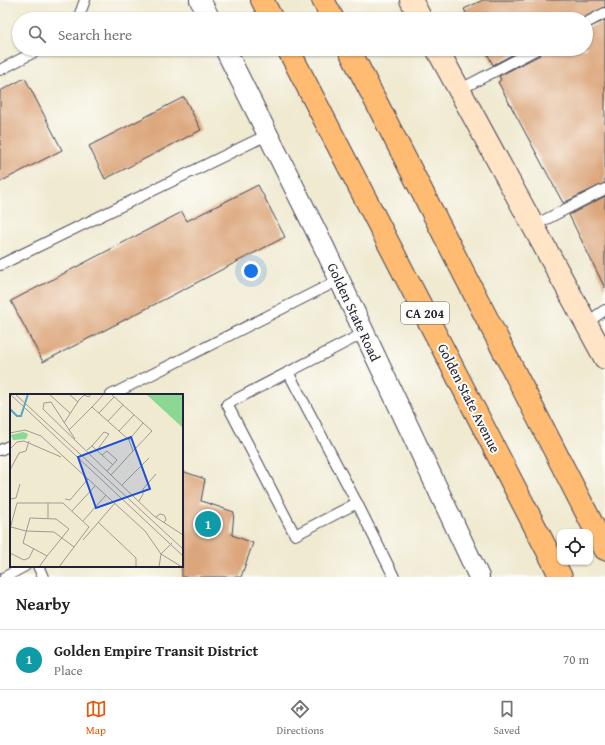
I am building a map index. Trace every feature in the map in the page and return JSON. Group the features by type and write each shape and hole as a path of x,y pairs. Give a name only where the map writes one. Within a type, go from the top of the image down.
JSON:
{"highway":[{"path":"262,0 268,12"},
{"path":"323,0 329,12"},
{"name":"Golden State Avenue","path":"292,56 561,577"},
{"path":"352,56 605,549"}],"street":[{"path":"200,0 206,12"},
{"path":"411,0 417,12"},
{"name":"Golden State Road","path":"228,56 339,280 479,577"},
{"path":"441,56 605,358"}],"lane":[{"path":"81,12 85,0"},
{"path":"593,19 605,13"},
{"path":"0,70 27,56"},
{"path":"459,90 524,56"},
{"path":"0,265 267,135"},
{"path":"533,226 605,189"},
{"path":"113,394 339,280"},
{"path":"586,323 605,310"},
{"path":"357,503 295,535 227,404 364,332"},
{"path":"288,372 357,503 390,576"},
{"path":"0,450 10,445"},
{"path":"5,577 23,567"},
{"path":"39,567 44,577"}],"building":[{"path":"483,0 605,0 605,7 593,13 466,12 464,9"},
{"path":"605,20 605,183 563,203 498,82 501,80 499,76 538,56 593,56 593,26"},
{"path":"488,56 510,56 493,65"},
{"path":"25,78 62,150 0,182 0,91"},
{"path":"184,97 201,130 105,179 89,146"},
{"path":"258,185 285,237 43,362 11,301 182,212 187,221"},
{"path":"605,196 605,288 569,215"},
{"path":"183,471 205,479 201,501 234,512 232,535 253,543 241,577 182,577"}],"place":[{"name":"Golden Empire Transit District","path":"208,524"}]}
